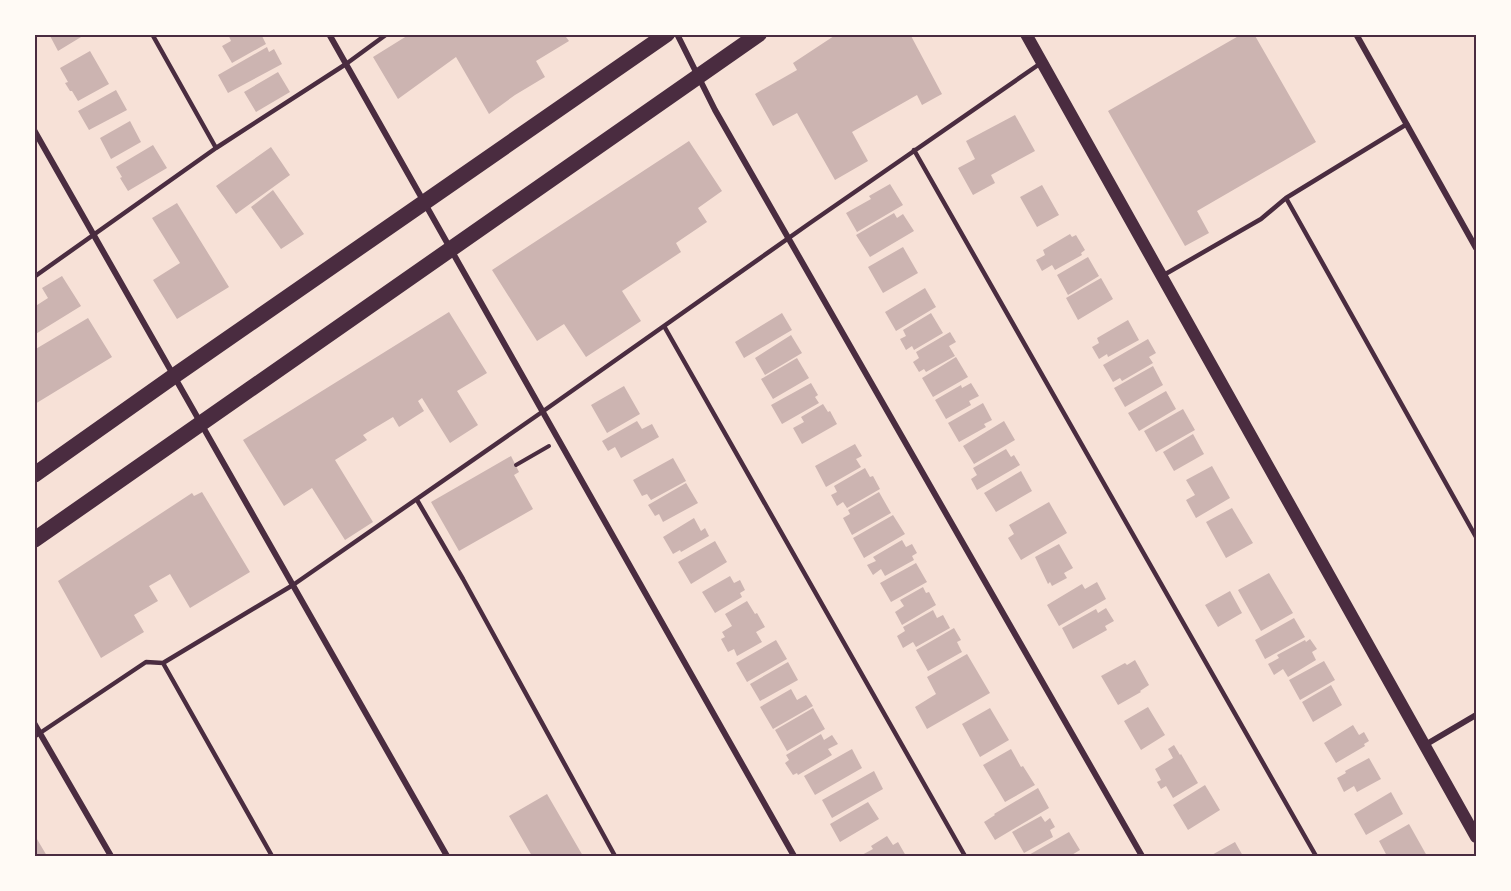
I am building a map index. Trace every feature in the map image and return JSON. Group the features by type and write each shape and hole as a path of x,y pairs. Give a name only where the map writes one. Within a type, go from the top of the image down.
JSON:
{"highway":[{"path":"34,475 667,34"},
{"path":"34,540 759,34"}],"main road":[{"path":"1026,34 1476,837"}],"street":[{"path":"329,34 794,856"},
{"path":"677,34 715,110 1142,856"},
{"path":"1356,34 1476,248"},
{"path":"34,130 447,856"},
{"path":"1425,745 1476,715"},
{"path":"34,723 38,735 111,856"}],"lane":[{"path":"152,34 216,148"},
{"path":"34,277 216,148 346,64 387,34"},
{"path":"38,735 146,662 163,663 293,585 1042,62"},
{"path":"1161,276 1261,219 1287,198 1407,124"},
{"path":"914,150 1316,856"},
{"path":"1287,198 1476,537"},
{"path":"664,326 965,856"},
{"path":"417,500 463,579 615,856"},
{"path":"163,663 272,856"}],"path":[{"path":"516,465 558,440"}],"building":[{"path":"49,34 86,34 58,51"},
{"path":"228,34 261,34 266,44 232,63 222,46 231,41"},
{"path":"410,34 570,34 566,37 569,41 536,61 545,77 489,114 456,57 398,99 373,57"},
{"path":"837,34 910,34 942,94 922,105 917,95 852,132 868,161 835,180 797,113 773,126 755,94 797,70 793,63"},
{"path":"1242,34 1254,34 1316,142 1197,211 1209,233 1185,246 1108,111"},
{"path":"267,47 269,52 274,49 282,64 228,93 218,75"},
{"path":"90,51 109,84 78,101 65,83 68,82 60,68"},
{"path":"278,72 290,92 256,112 244,92"},
{"path":"116,90 127,110 89,130 78,111"},
{"path":"1015,115 1035,151 991,175 995,183 973,195 958,168 975,159 966,141"},
{"path":"130,121 141,142 111,159 100,138"},
{"path":"689,141 722,191 698,208 707,222 676,243 681,252 622,291 641,321 586,357 564,324 537,341 492,270"},
{"path":"153,145 167,168 128,191 116,167"},
{"path":"271,147 290,175 236,214 216,186"},
{"path":"890,184 903,205 857,232 846,213 871,199 869,196"},
{"path":"1042,185 1059,215 1037,227 1020,197"},
{"path":"273,190 304,234 281,249 251,207"},
{"path":"177,203 229,287 177,319 153,280 180,263 152,218"},
{"path":"894,213 897,218 903,214 914,231 870,257 856,235"},
{"path":"1070,234 1072,237 1076,235 1085,250 1081,253 1082,255 1055,270 1052,265 1042,271 1036,260 1045,255 1043,250"},
{"path":"903,247 918,273 883,293 868,267"},
{"path":"1088,257 1099,276 1068,295 1057,275"},
{"path":"62,276 81,306 34,335 34,307 48,298 42,288"},
{"path":"1101,278 1113,299 1078,320 1066,298"},
{"path":"925,288 936,307 896,331 885,312"},
{"path":"449,312 487,373 457,391 478,425 450,443 422,398 418,401 424,411 399,427 393,417 363,435 367,440 335,460 373,522 345,540 312,488 284,506 243,440"},
{"path":"782,313 792,330 744,358 735,342"},
{"path":"931,313 943,333 914,350 912,346 906,350 900,339 906,336 903,330"},
{"path":"88,318 112,357 35,404 34,350"},
{"path":"1128,320 1139,340 1108,357 1107,354 1099,359 1092,347 1099,343 1097,338"},
{"path":"950,332 956,342 949,346 955,356 926,372 924,369 919,372 913,362 919,358 916,352"},
{"path":"791,335 802,353 765,375 755,358"},
{"path":"1148,339 1156,353 1149,357 1153,363 1122,381 1120,378 1113,382 1103,365"},
{"path":"956,357 968,377 933,397 922,378"},
{"path":"797,358 809,378 773,399 761,379"},
{"path":"1153,366 1163,385 1125,407 1114,388"},
{"path":"811,383 818,395 815,397 819,403 782,424 771,405"},
{"path":"971,383 979,396 969,401 971,405 946,419 935,400 961,385 962,388"},
{"path":"624,386 640,414 607,433 591,405"},
{"path":"1166,391 1176,409 1139,431 1128,413"},
{"path":"983,403 992,420 984,424 986,427 959,442 948,423"},
{"path":"823,404 837,424 802,444 793,428 804,422 801,417"},
{"path":"1183,409 1195,430 1156,452 1144,431"},
{"path":"637,421 642,429 652,424 659,437 621,458 615,447 608,451 602,441"},
{"path":"1004,421 1015,440 974,464 963,446"},
{"path":"1193,434 1204,454 1174,471 1163,452"},
{"path":"855,444 862,456 856,459 861,467 826,487 815,466"},
{"path":"1006,449 1011,457 1014,455 1020,465 977,490 971,479 977,475 973,468"},
{"path":"511,456 519,472 514,475 533,509 459,551 431,502"},
{"path":"673,458 686,481 651,500 647,494 642,496 633,480"},
{"path":"1212,466 1230,498 1196,518 1186,500 1195,495 1186,480"},
{"path":"865,468 870,477 873,476 880,489 847,508 843,502 837,506 831,495 837,492 834,486"},
{"path":"1021,471 1032,491 996,512 984,493"},
{"path":"686,483 698,503 663,522 659,514 655,516 648,505"},
{"path":"202,492 250,572 190,608 170,574 149,586 158,601 134,615 144,632 101,658 58,581 192,493 194,496"},
{"path":"879,492 891,513 852,535 843,518 850,514 848,510"},
{"path":"1049,502 1067,533 1021,560 1008,538 1014,534 1009,525"},
{"path":"1232,508 1253,543 1226,558 1206,522"},
{"path":"893,515 905,534 864,558 853,538"},
{"path":"694,518 701,531 705,528 709,536 673,554 663,537"},
{"path":"902,540 906,547 912,544 917,553 912,556 914,560 885,576 881,569 873,575 867,565 876,561 873,557"},
{"path":"715,541 727,562 691,584 678,562"},
{"path":"1059,544 1073,568 1064,573 1067,578 1052,586 1050,582 1048,584 1035,557"},
{"path":"916,563 927,582 891,602 880,583"},
{"path":"1269,573 1293,613 1261,631 1238,590"},
{"path":"730,576 734,583 740,580 745,590 740,593 742,597 715,613 702,592"},
{"path":"1097,582 1106,599 1059,626 1047,605 1082,584 1085,589"},
{"path":"923,587 926,593 929,592 936,605 902,625 895,612 904,606 900,600"},
{"path":"1230,591 1242,613 1218,627 1205,605"},
{"path":"747,601 765,627 756,632 762,642 737,656 734,649 728,652 721,639 725,637 722,632 732,626 725,614"},
{"path":"1106,608 1114,621 1105,626 1107,630 1073,649 1062,628 1096,609 1098,613"},
{"path":"933,610 937,618 943,615 950,628 916,647 913,642 903,648 897,636 905,631 903,627"},
{"path":"1294,618 1305,637 1265,659 1255,640"},
{"path":"954,628 961,640 957,642 962,652 928,671 916,650"},
{"path":"1310,639 1317,649 1312,652 1316,660 1288,677 1283,669 1274,675 1268,664 1279,658 1277,655"},
{"path":"776,640 787,659 747,682 736,663"},
{"path":"967,654 990,693 927,729 915,707 936,694 927,677"},
{"path":"1135,660 1149,685 1118,705 1101,676"},
{"path":"1324,661 1335,680 1300,700 1289,680"},
{"path":"788,662 798,680 760,701 750,684"},
{"path":"1331,685 1342,705 1313,722 1302,702"},
{"path":"791,689 797,700 806,695 813,706 773,729 760,707"},
{"path":"1148,707 1165,735 1141,750 1124,721"},
{"path":"813,708 825,729 787,751 775,730"},
{"path":"990,708 1009,740 980,757 962,724"},
{"path":"1353,725 1359,735 1364,732 1369,741 1364,744 1365,746 1336,763 1324,743"},
{"path":"821,734 824,740 832,735 838,744 828,749 832,755 798,775 797,773 793,775 785,763 789,760 786,755"},
{"path":"1174,745 1198,783 1173,798 1166,786 1161,789 1157,782 1161,780 1155,769 1173,758 1168,749"},
{"path":"852,749 862,768 815,795 804,776"},
{"path":"1011,749 1035,785 1005,802 983,765"},
{"path":"1369,758 1381,779 1357,792 1354,786 1344,792 1337,778"},
{"path":"874,771 883,789 832,818 822,800"},
{"path":"1205,785 1220,810 1188,830 1173,805"},
{"path":"1038,788 1049,808 995,840 984,822"},
{"path":"1391,792 1403,814 1366,835 1354,814"},
{"path":"547,794 583,856 532,856 509,816"},
{"path":"868,802 879,819 840,842 830,824"},
{"path":"1041,816 1045,822 1050,818 1055,827 1050,830 1053,837 1024,853 1012,832"},
{"path":"1409,824 1427,856 1387,856 1379,841"},
{"path":"1069,832 1080,850 1070,856 1027,856"},
{"path":"34,834 47,856 34,856"},
{"path":"887,836 893,845 898,842 906,856 860,856 873,849 871,846"},
{"path":"1235,842 1243,856 1210,856"}]}
